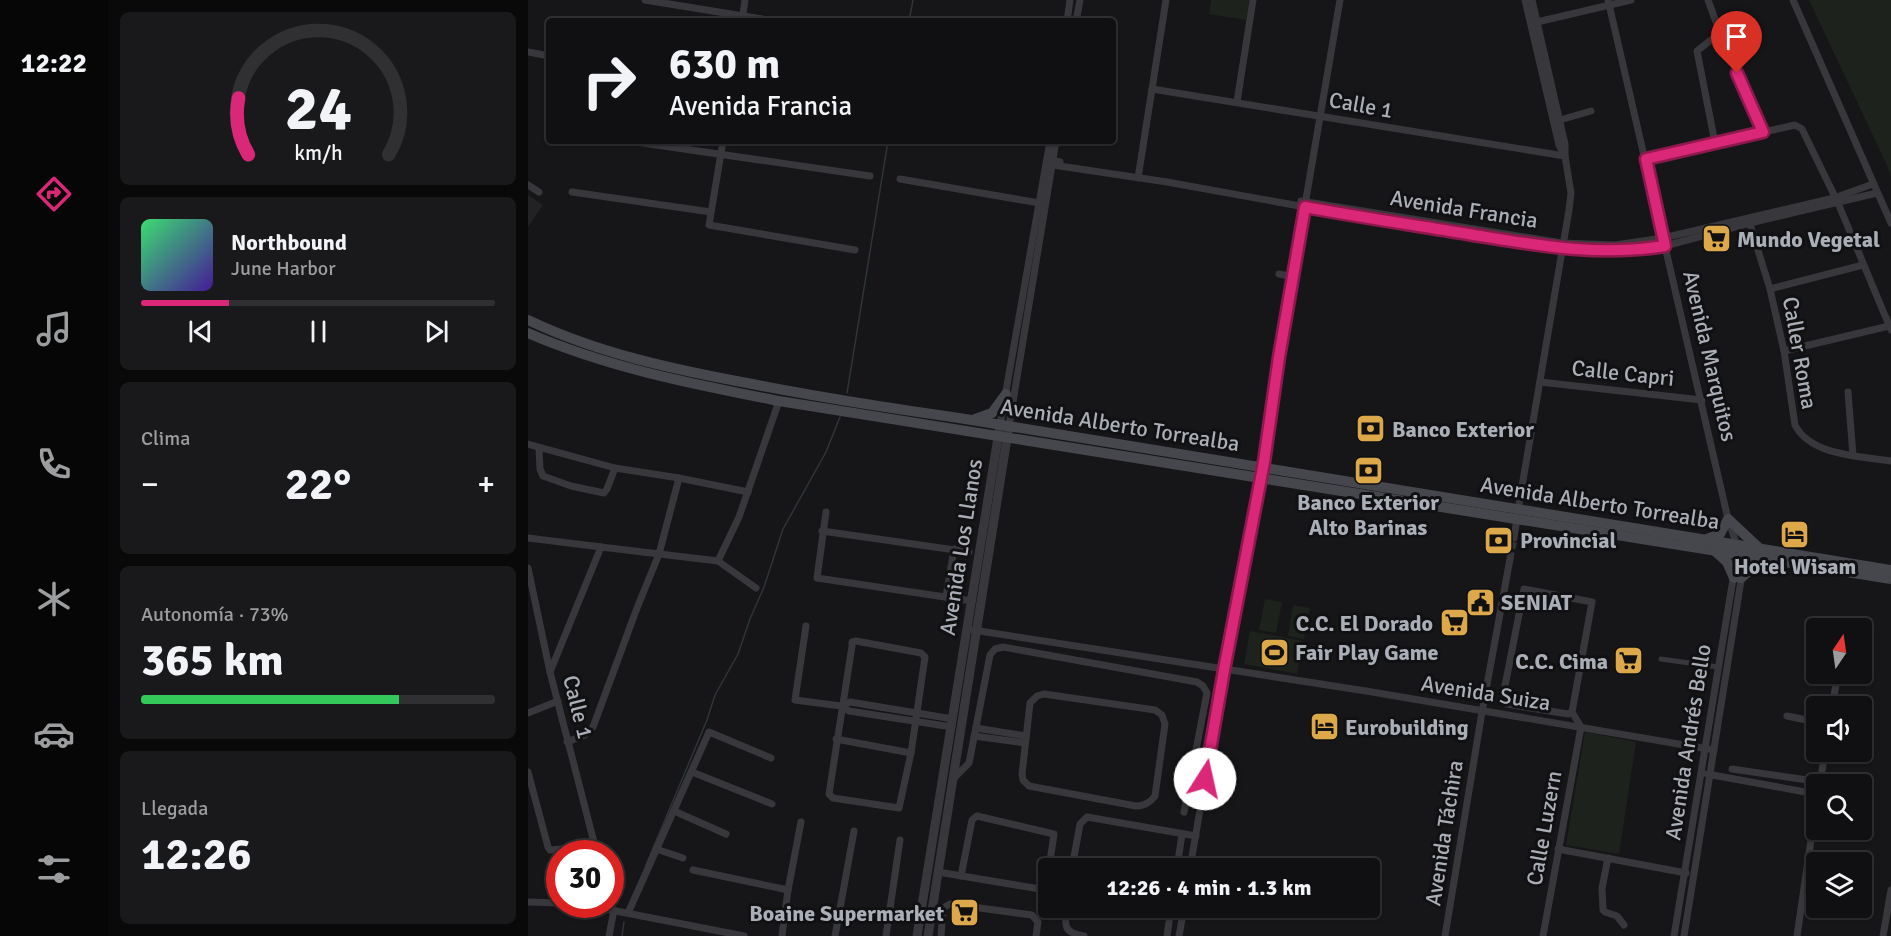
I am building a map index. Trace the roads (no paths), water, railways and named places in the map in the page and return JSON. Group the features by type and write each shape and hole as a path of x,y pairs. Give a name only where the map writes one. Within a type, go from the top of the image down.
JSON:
{"main road":[{"name":"Avenida Alberto Torrealba","path":"528,320 571,338 670,368 845,402 968,420 1004,431"},
{"name":"Avenida Alberto Torrealba","path":"528,333 589,358 657,377 779,401 1004,431 1517,514 1704,540 1770,560 1891,579"},
{"path":"968,420 990,414 1006,394"},
{"name":"Avenida Alberto Torrealba","path":"1517,514 1714,551 1762,550 1891,570"},
{"path":"1704,540 1720,534 1728,519 1762,550"},
{"path":"1714,551 1727,562 1737,578 1763,560 1770,560"}],"street":[{"path":"645,0 742,18 745,0"},
{"path":"1067,18 1070,0"},
{"path":"1077,18 1080,0"},
{"path":"1138,176 1166,0"},
{"path":"1237,102 1253,0"},
{"path":"1192,858 1224,670 1262,473 1279,357 1340,0"},
{"path":"1514,538 1570,193 1565,156 1525,0"},
{"path":"1532,0 1560,120 1562,144"},
{"path":"1537,22 1609,3 1631,0"},
{"path":"1708,0 1763,132"},
{"path":"1793,0 1891,223"},
{"name":"Avenida Marquitos","path":"1609,3 1728,519 1740,550"},
{"path":"1715,143 1696,51 1720,33"},
{"path":"528,52 546,55"},
{"name":"Calle 1","path":"1152,89 1565,156"},
{"path":"1560,120 1591,111"},
{"path":"1646,159 1795,125 1802,129 1836,201 1890,328 1784,351"},
{"path":"648,144 870,176"},
{"path":"722,144 709,225 855,250"},
{"name":"Avenida Los Llanos","path":"928,936 953,778 972,630 1050,162 1050,144"},
{"name":"Avenida Los Llanos","path":"917,936 952,723 972,630 972,601 1004,431 1006,394 1039,203 1055,144"},
{"name":"Avenida Francia","path":"1050,162 1605,252 1640,250 1749,221 1877,193"},
{"path":"900,179 1039,203"},
{"name":"Avenida Francia","path":"1836,201 1873,184"},
{"path":"528,185 539,192"},
{"path":"572,192 711,212"},
{"name":"Caller Roma","path":"1749,221 1770,289 1784,351 1794,426 1800,436 1816,447 1891,461"},
{"path":"1770,289 1863,265"},
{"path":"1278,274 1294,277"},
{"name":"Calle Capri","path":"1540,382 1702,400"},
{"path":"1848,392 1853,455"},
{"path":"718,561 739,517 779,401"},
{"path":"528,444 615,468 748,492"},
{"path":"539,448 542,474 571,486 604,493 615,468"},
{"path":"567,742 585,735 593,727 659,554 679,478"},
{"path":"826,512 817,578 972,601"},
{"path":"822,531 969,552"},
{"path":"528,538 718,561 756,588"},
{"path":"550,672 601,547"},
{"path":"946,597 954,549"},
{"name":"Avenida Andrés Bello","path":"1684,936 1714,750 1740,550"},
{"name":"Avenida Táchira","path":"1445,936 1510,559"},
{"name":"Calle 1","path":"528,568 550,672 592,840"},
{"name":"Avenida Andrés Bello","path":"1674,936 1718,667 1737,578"},
{"path":"1572,712 1568,714 1506,704 1503,696 1524,590 1592,602 1572,712 1581,727"},
{"path":"806,626 795,700 841,706 849,711 916,722 952,723"},
{"name":"Avenida Suiza","path":"972,630 1714,750"},
{"path":"852,642 924,654 917,713 899,808 833,798 829,794 852,642"},
{"path":"953,778 969,763 990,655 994,649 1004,647 1197,682 1203,687 1206,693 1184,812"},
{"path":"1075,660 1077,647"},
{"path":"1661,659 1718,667"},
{"path":"1039,694 1157,711 1165,724 1155,796 1146,804 1136,806 1029,786 1025,783 1022,774 1026,740 1030,703 1039,694"},
{"path":"528,713 558,701"},
{"path":"841,706 850,702 917,713 952,723"},
{"path":"1787,716 1806,720"},
{"name":"Calle Luzern","path":"1543,936 1581,727"},
{"path":"976,728 1026,740"},
{"path":"628,913 709,732 771,758"},
{"path":"974,736 1026,740"},
{"path":"836,739 910,753"},
{"path":"528,772 546,840"},
{"path":"692,772 772,804"},
{"path":"1701,774 1732,773 1806,781"},
{"path":"1732,773 1806,792"},
{"path":"674,812 726,834"},
{"path":"961,876 972,820 976,816 1054,834 1051,858"},
{"path":"1074,858 1080,824 1087,817 1196,837"},
{"path":"782,936 801,822"},
{"path":"835,936 854,831"},
{"path":"1178,858 1182,834"},
{"path":"886,936 900,840"},
{"path":"1797,936 1811,840"},
{"path":"657,849 683,858"},
{"path":"1558,849 1686,873"},
{"path":"1608,858 1602,888 1603,910 1617,916 1624,925"},
{"path":"693,870 788,890"},
{"path":"938,872 1038,889"},
{"path":"1883,936 1891,890"},
{"path":"528,902 546,903"},
{"path":"941,936 943,908 950,904 1032,915 1038,922 1036,936"},
{"path":"624,912 744,936"},
{"path":"609,936 612,918"},
{"path":"1066,918 1065,924 1072,934 1084,936"},
{"path":"1167,936 1170,918"},
{"path":"1179,936 1182,918"},
{"path":"930,924 941,926"}],"waterway":[{"path":"910,18 913,0"},
{"path":"847,393 888,144"},
{"path":"646,865 707,720 715,695 738,654 783,529 826,452 840,417"},
{"path":"622,936 624,922"}],"tunnel":[{"path":"1510,559 1514,538"}],"place":[{"name":"Mundo Vegetal","path":"1716,239"},
{"name":"Banco Exterior","path":"1371,429"},
{"name":"Banco Exterior Alto Barinas","path":"1368,470"},
{"name":"Hotel Wisam","path":"1795,534"},
{"name":"Provincial","path":"1499,540"},
{"name":"SENIAT","path":"1480,602"},
{"name":"C.C. El Dorado","path":"1454,623"},
{"name":"Fair Play Game","path":"1274,652"},
{"name":"C.C. Cima","path":"1629,661"},
{"name":"Eurobuilding","path":"1324,727"},
{"name":"Boaine Supermarket","path":"965,913"}]}
